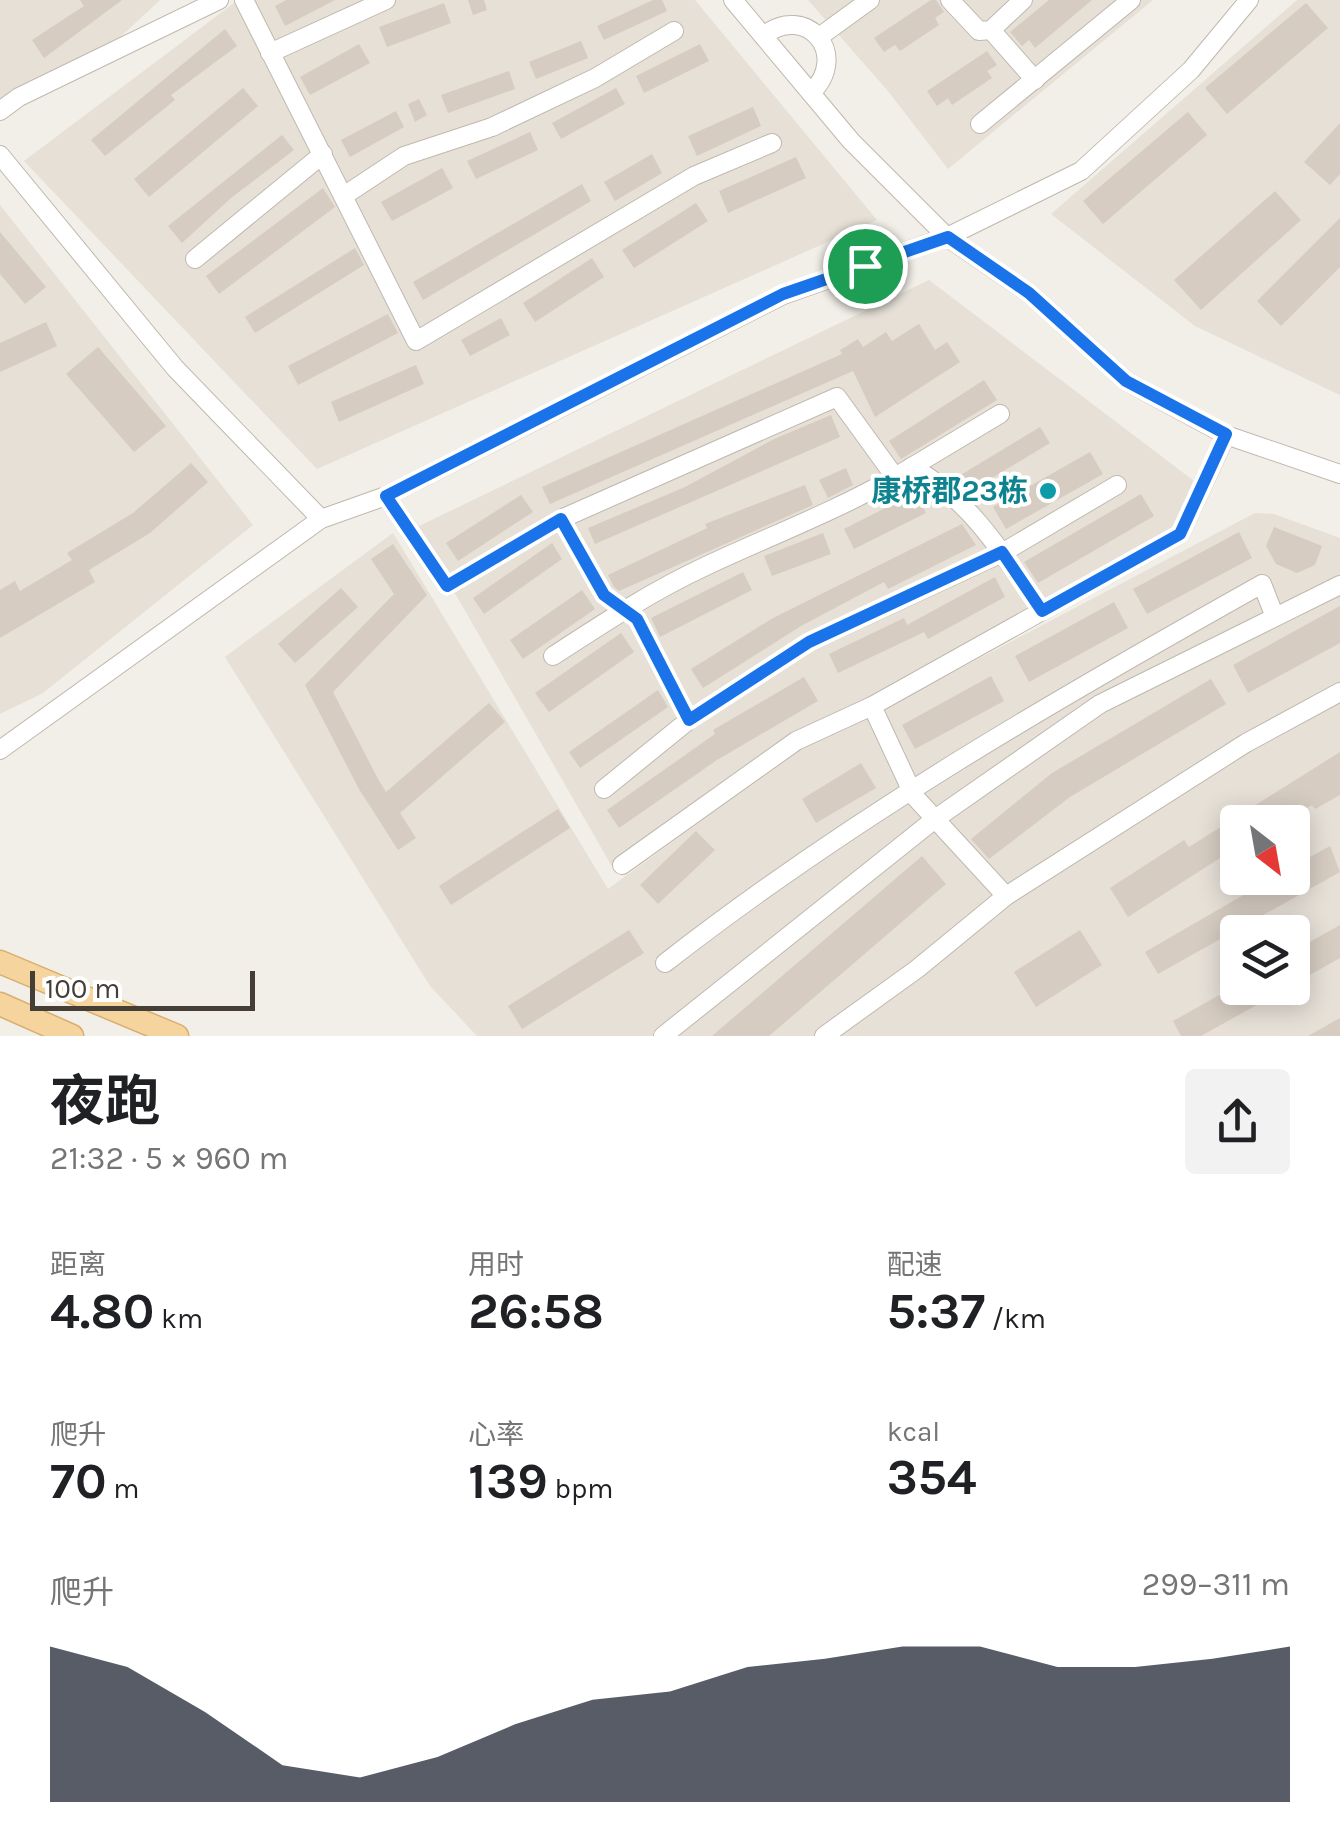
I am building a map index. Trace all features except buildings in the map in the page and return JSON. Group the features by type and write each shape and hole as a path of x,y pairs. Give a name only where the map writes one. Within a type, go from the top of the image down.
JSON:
{"main road":[{"path":"0,962 177,1036"},
{"path":"0,1004 72,1036"}],"street":[{"path":"0,111 19,97 218,0"},
{"path":"244,0 416,342 694,176 772,143"},
{"path":"270,54 386,0"},
{"path":"733,0 851,141 948,237 1029,293 1126,381 1226,434 1340,474"},
{"path":"819,37 870,0"},
{"path":"950,0 979,30 991,30 1023,0"},
{"path":"980,124 1131,0"},
{"path":"0,750 321,519 386,496 783,294 948,237 1081,171 1191,70 1249,0"},
{"path":"763,36 773,28 798,24 819,37 825,48 826,73 811,92"},
{"path":"991,30 1035,80"},
{"path":"345,195 404,156 492,127 595,78 674,31"},
{"path":"195,259 324,154"},
{"path":"0,156 175,368 321,519"},
{"path":"386,496 447,586 561,519 837,397 894,477"},
{"path":"553,656 624,609 703,567 839,508 1000,414"},
{"path":"622,865 796,742 872,706 1180,534 1226,434"},
{"path":"912,467 941,482 1002,552 1042,611"},
{"path":"604,789 689,720 809,642 1002,552 1117,485"},
{"path":"561,519 604,595 637,619 689,720"},
{"path":"664,963 740,904 910,787 1262,584 1275,617"},
{"path":"664,1036 935,819 1100,704 1340,585"},
{"path":"824,1036 1006,896 1246,743 1340,692"},
{"path":"872,706 910,787 1006,896"}],"shaded area":[{"path":"0,0 160,0 103,53 0,109"},
{"path":"238,0 695,0 877,220 317,469 24,161"},
{"path":"808,0 1153,0 948,169 888,91"},
{"path":"1297,0 1340,0 1340,395 1195,326 1051,214"},
{"path":"0,205 253,525 43,693 0,714"},
{"path":"929,280 1202,487 1180,534 848,712 614,870 417,527"},
{"path":"1255,513 1274,514 1340,538 1340,1036 477,1036 430,986 225,657 393,533 608,889 805,745 891,705"}],"place":[{"name":"康桥郡23栋","path":"1048,491"}],"route":[{"path":"948,237 1029,293 1126,381 1226,434 1180,534 1042,611 1002,552 809,642 689,720 637,619 604,595 561,519 447,586 386,496 783,294 865,266 948,237"}]}
